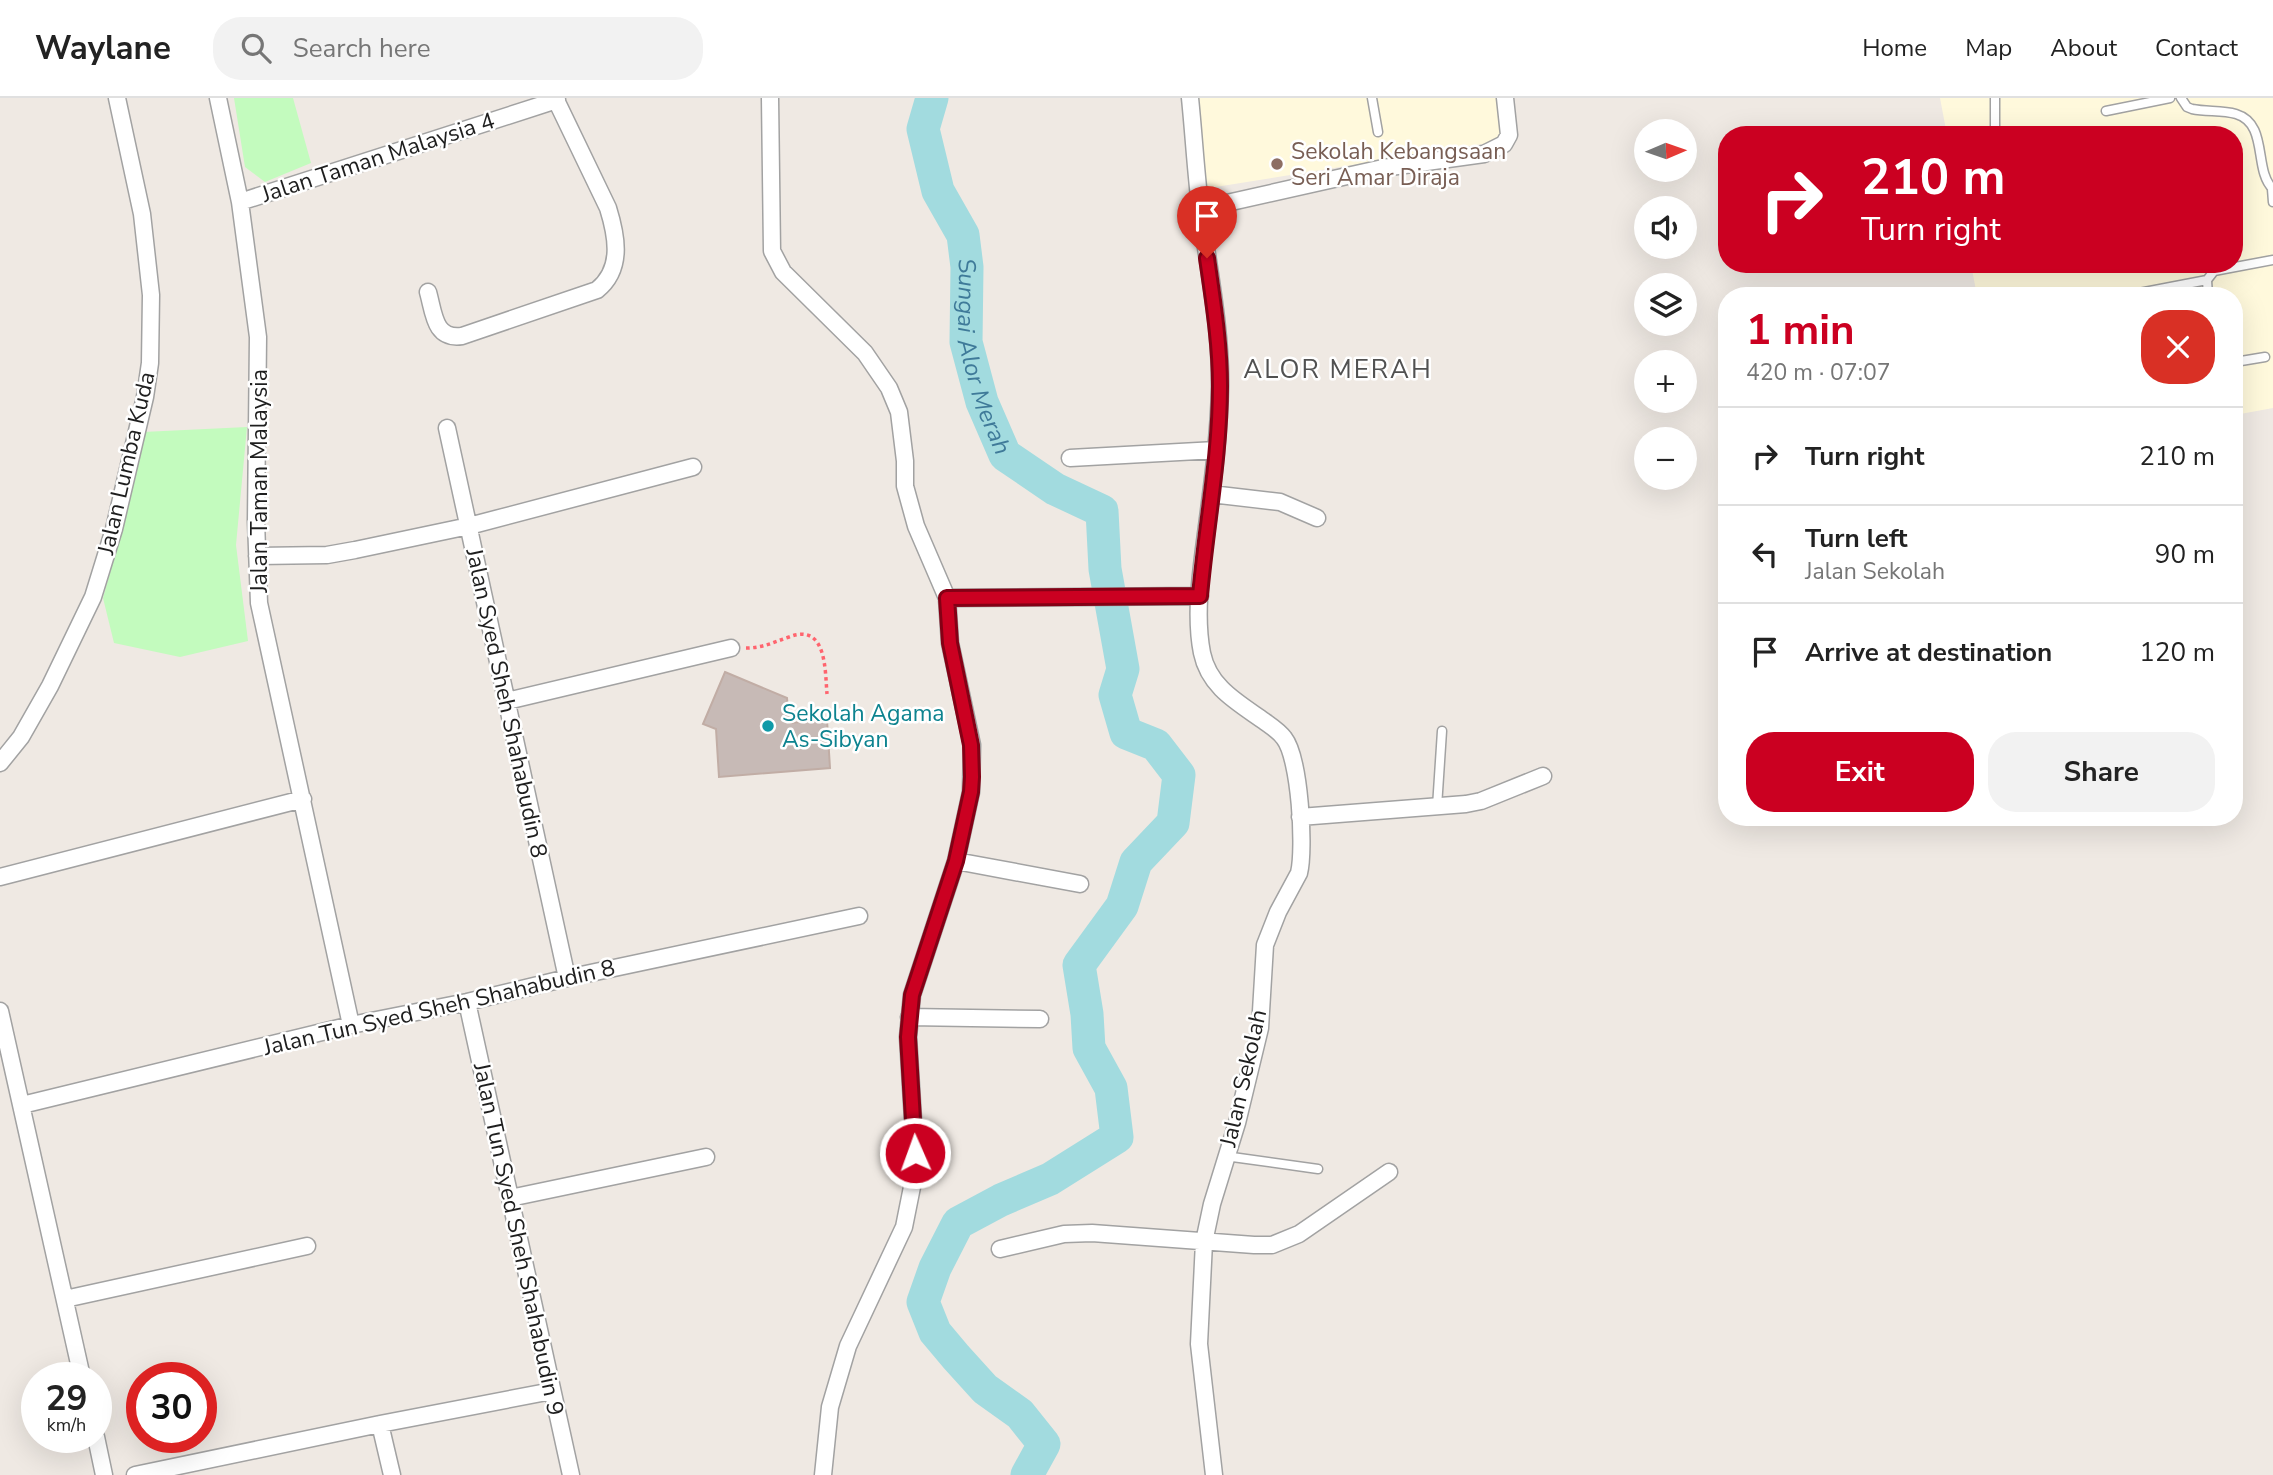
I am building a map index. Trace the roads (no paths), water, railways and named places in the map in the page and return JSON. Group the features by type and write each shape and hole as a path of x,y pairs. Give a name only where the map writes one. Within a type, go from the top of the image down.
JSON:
{"street":[{"name":"Jalan Lumba Kuda","path":"0,763 21,737 50,687 93,597 114,529 145,397 150,363 148,257 142,214 117,98"},
{"name":"Jalan Taman Malaysia","path":"218,98 240,202 258,337 257,556 260,603 351,1025"},
{"path":"770,98 771,235 776,261 783,272 865,353 889,388 899,412 907,494 916,526 947,598 950,643 970,735 973,762 971,792 956,861 915,986 909,1017 915,1153 909,1210 904,1227 848,1346 830,1408 823,1475"},
{"name":"Jalan Sekolah","path":"1190,98 1200,209 1217,330 1220,387 1200,596 1202,648 1205,665 1213,681 1224,693 1284,738 1295,763 1301,863 1299,873 1265,945 1260,1028 1204,1242 1199,1344 1214,1475"},
{"path":"1200,209 1383,168 1484,154 1504,144 1509,135 1505,98"},
{"name":"Jalan Taman Malaysia 4","path":"240,202 556,99"},
{"path":"428,292 439,328 445,335 452,337 462,336 597,290 607,282 614,270 616,255 614,227 608,208 556,99"},
{"name":"Jalan Syed Sheh Shahabudin 8","path":"447,428 567,978"},
{"path":"1070,458 1216,450"},
{"path":"257,556 327,555 468,526 693,467"},
{"path":"1211,494 1280,502 1317,518"},
{"path":"947,598 1200,596"},
{"path":"507,701 732,648"},
{"path":"1300,817 1481,802 1543,776"},
{"path":"0,877 303,799"},
{"path":"956,861 1080,884"},
{"name":"Jalan Tun Syed Sheh Shahabudin 8","path":"22,1105 351,1025 859,916"},
{"name":"Jalan Tun Syed Sheh Shahabudin 9","path":"467,1002 571,1475"},
{"path":"0,1011 79,1362"},
{"path":"909,1017 1040,1019"},
{"path":"510,1198 706,1157"},
{"path":"1000,1249 1065,1234 1091,1233 1272,1245 1299,1234 1390,1172"},
{"path":"65,1299 307,1246"},
{"path":"135,1475 552,1391"},
{"path":"380,1424 392,1475"},
{"path":"99,1453 104,1475"}],"lane":[{"path":"1372,98 1378,132"},
{"path":"1995,98 1995,126"},
{"path":"2105,111 2169,98"},
{"path":"2181,98 2192,110 2233,113 2252,124 2267,182 2272,189 2273,202"},
{"path":"2243,265 2273,260"},
{"path":"2207,287 2207,280 2212,273"},
{"path":"2170,287 2207,280"},
{"path":"2243,361 2265,357"},
{"path":"1437,807 1442,731"},
{"path":"1225,1156 1318,1169"}],"waterway":[{"name":"Sungai Alor Merah","path":"932,98 923,129 938,191 963,235 967,267 966,342 982,402 1005,455 1055,489 1102,511 1105,569 1123,669 1115,695 1126,733 1156,745 1179,775 1173,823 1136,862 1122,906 1079,965 1089,1048 1111,1088 1117,1137 1050,1179 1001,1200 958,1223 935,1268 923,1302 935,1332 956,1357 985,1389 1020,1414 1044,1444 1027,1475"}],"place":[{"name":"Sekolah Kebangsaan Seri Amar Diraja","path":"1277,164"},
{"name":"Sekolah Agama As-Sibyan","path":"768,726"}],"district":[{"name":"ALOR MERAH","path":"1338,369"}]}
